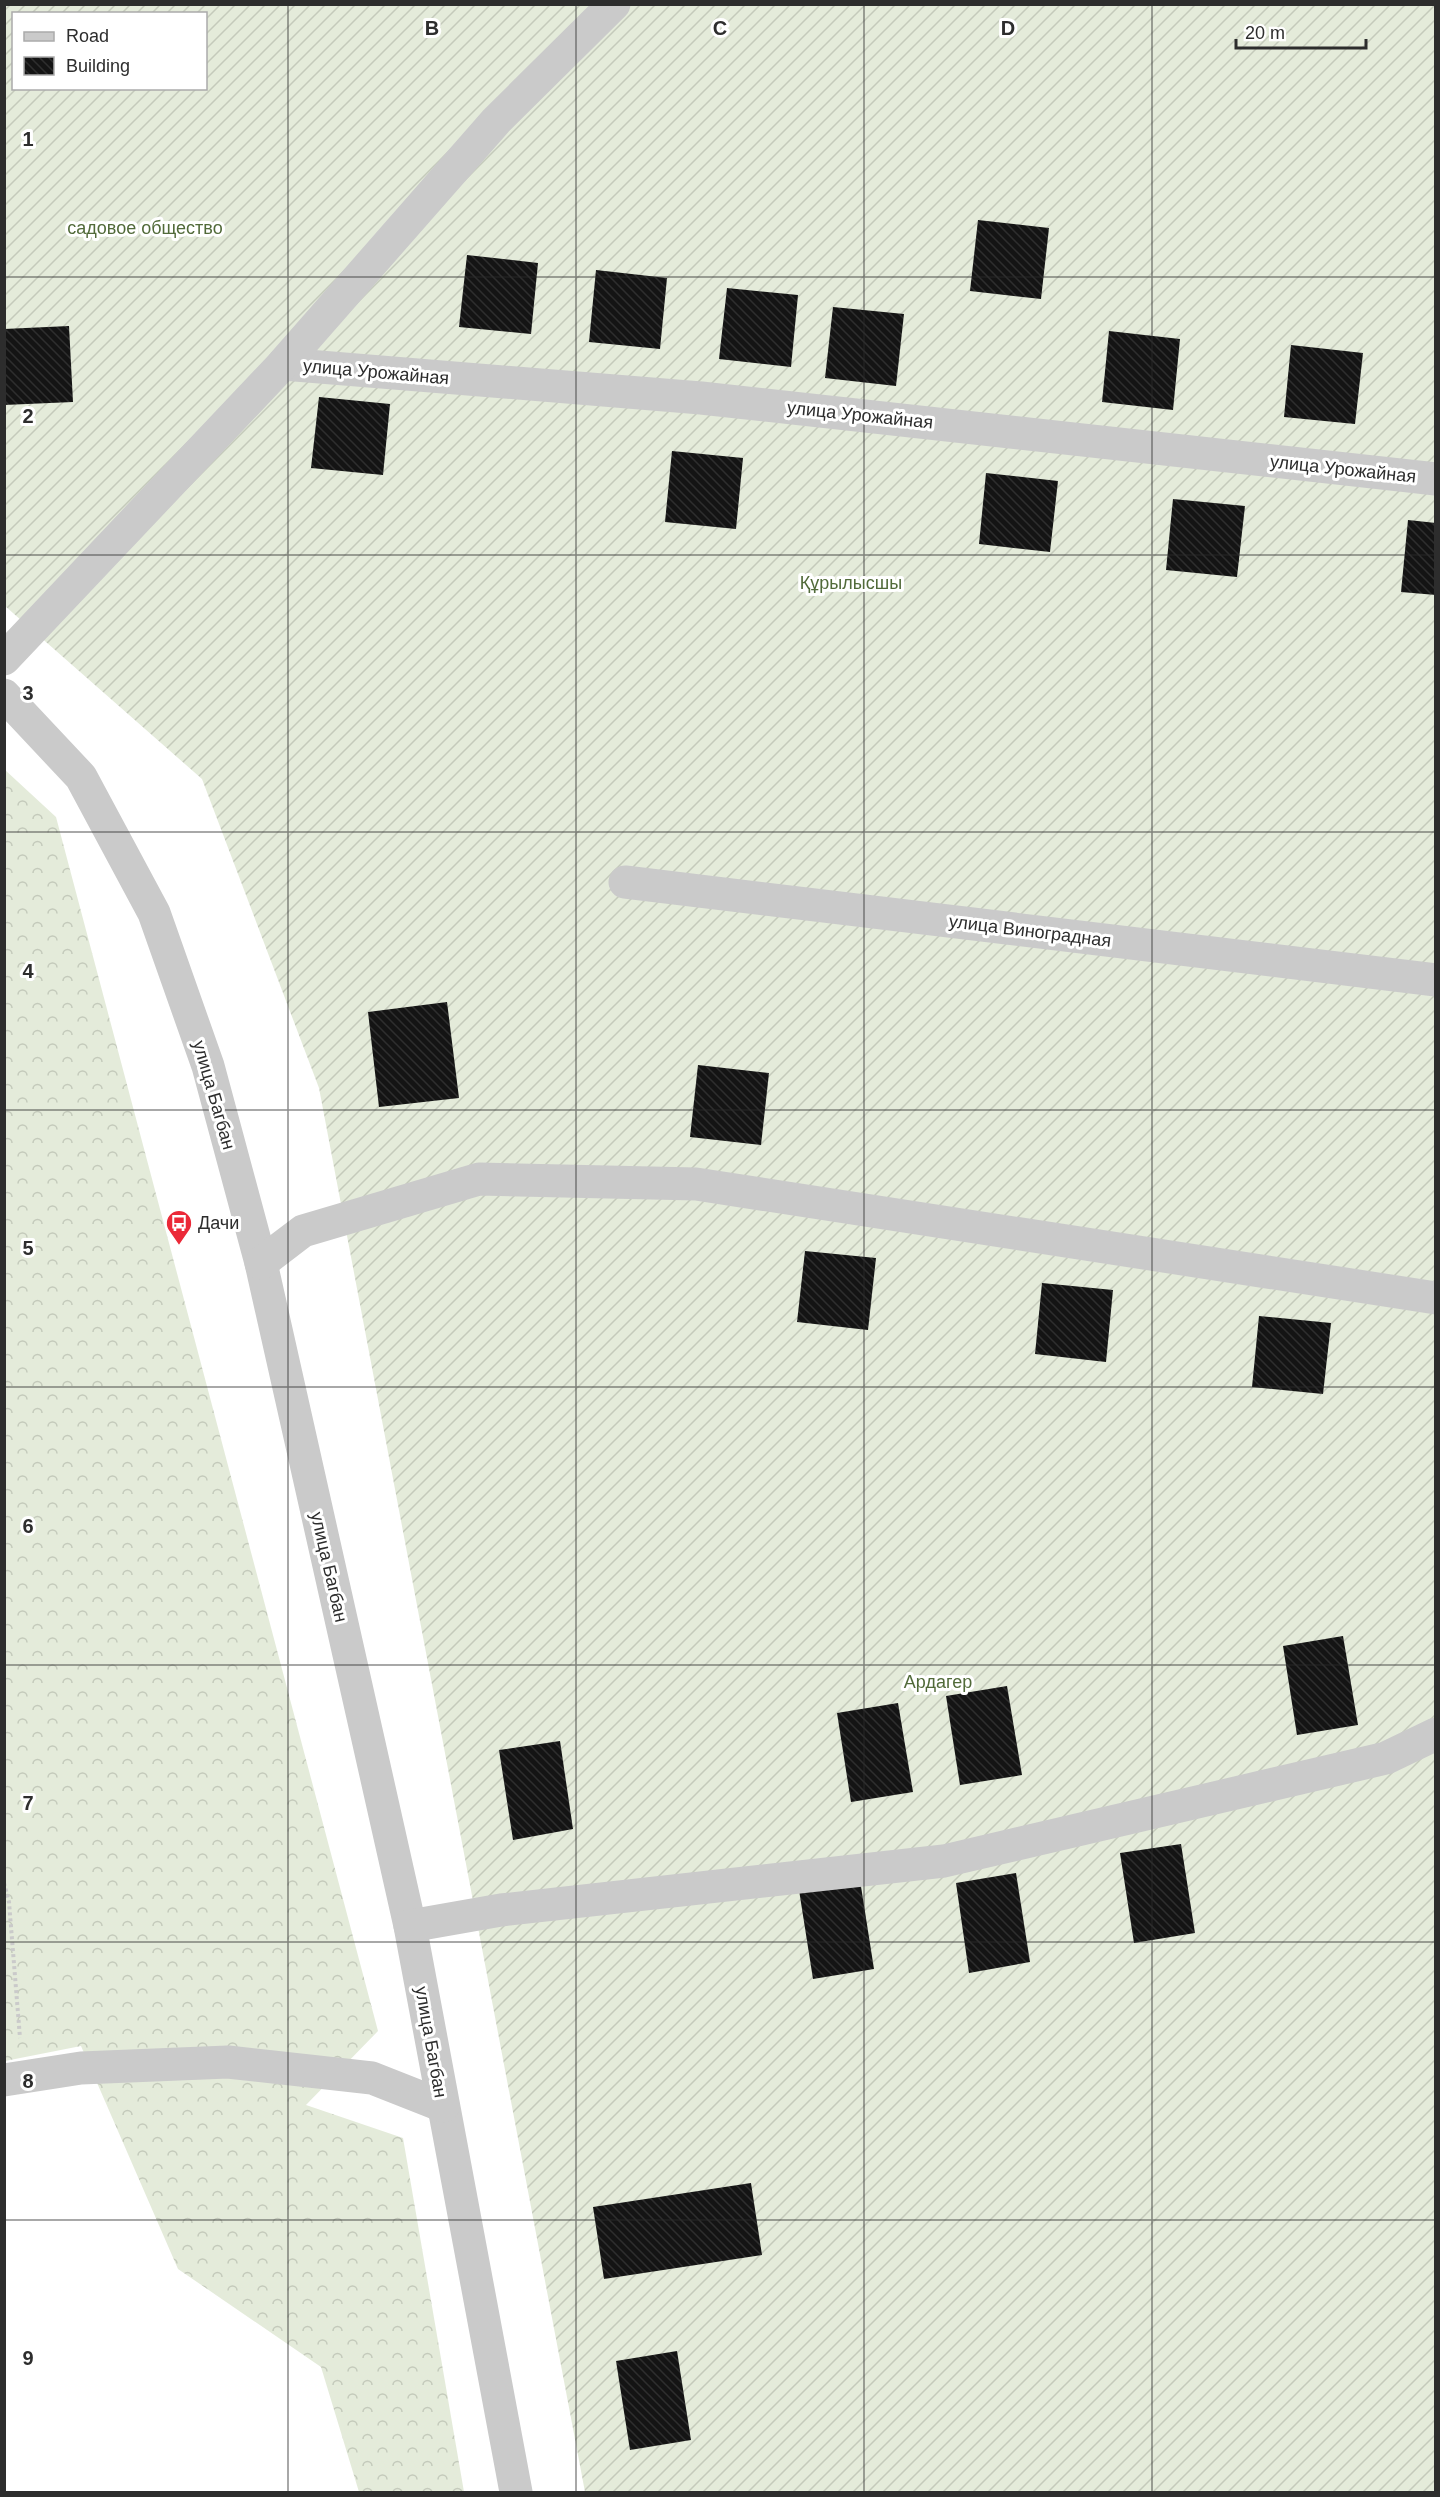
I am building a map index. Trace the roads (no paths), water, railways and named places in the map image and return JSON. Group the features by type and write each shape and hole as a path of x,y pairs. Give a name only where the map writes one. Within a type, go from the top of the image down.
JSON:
{"street":[{"path":"4,659 283,364 496,121 614,4"},
{"name":"улица Урожайная","path":"283,364 701,398 1436,479"},
{"name":"улица Багбан","path":"4,695 81,777 154,913 208,1066 261,1263 410,1926 516,2493"},
{"name":"улица Виноградная","path":"625,882 1436,980"},
{"path":"261,1263 303,1231 479,1179 696,1184 1436,1298"},
{"path":"410,1926 501,1910 945,1861 1386,1758 1436,1734"},
{"path":"14,2079 81,2068 228,2062 372,2078 442,2106"}],"place":[{"name":"Дачи","path":"179,1246"}],"park label":[{"name":"садовое общество","path":"145,228"},
{"name":"Құрылысшы","path":"851,583"},
{"name":"Ардагер","path":"938,1682"}]}
